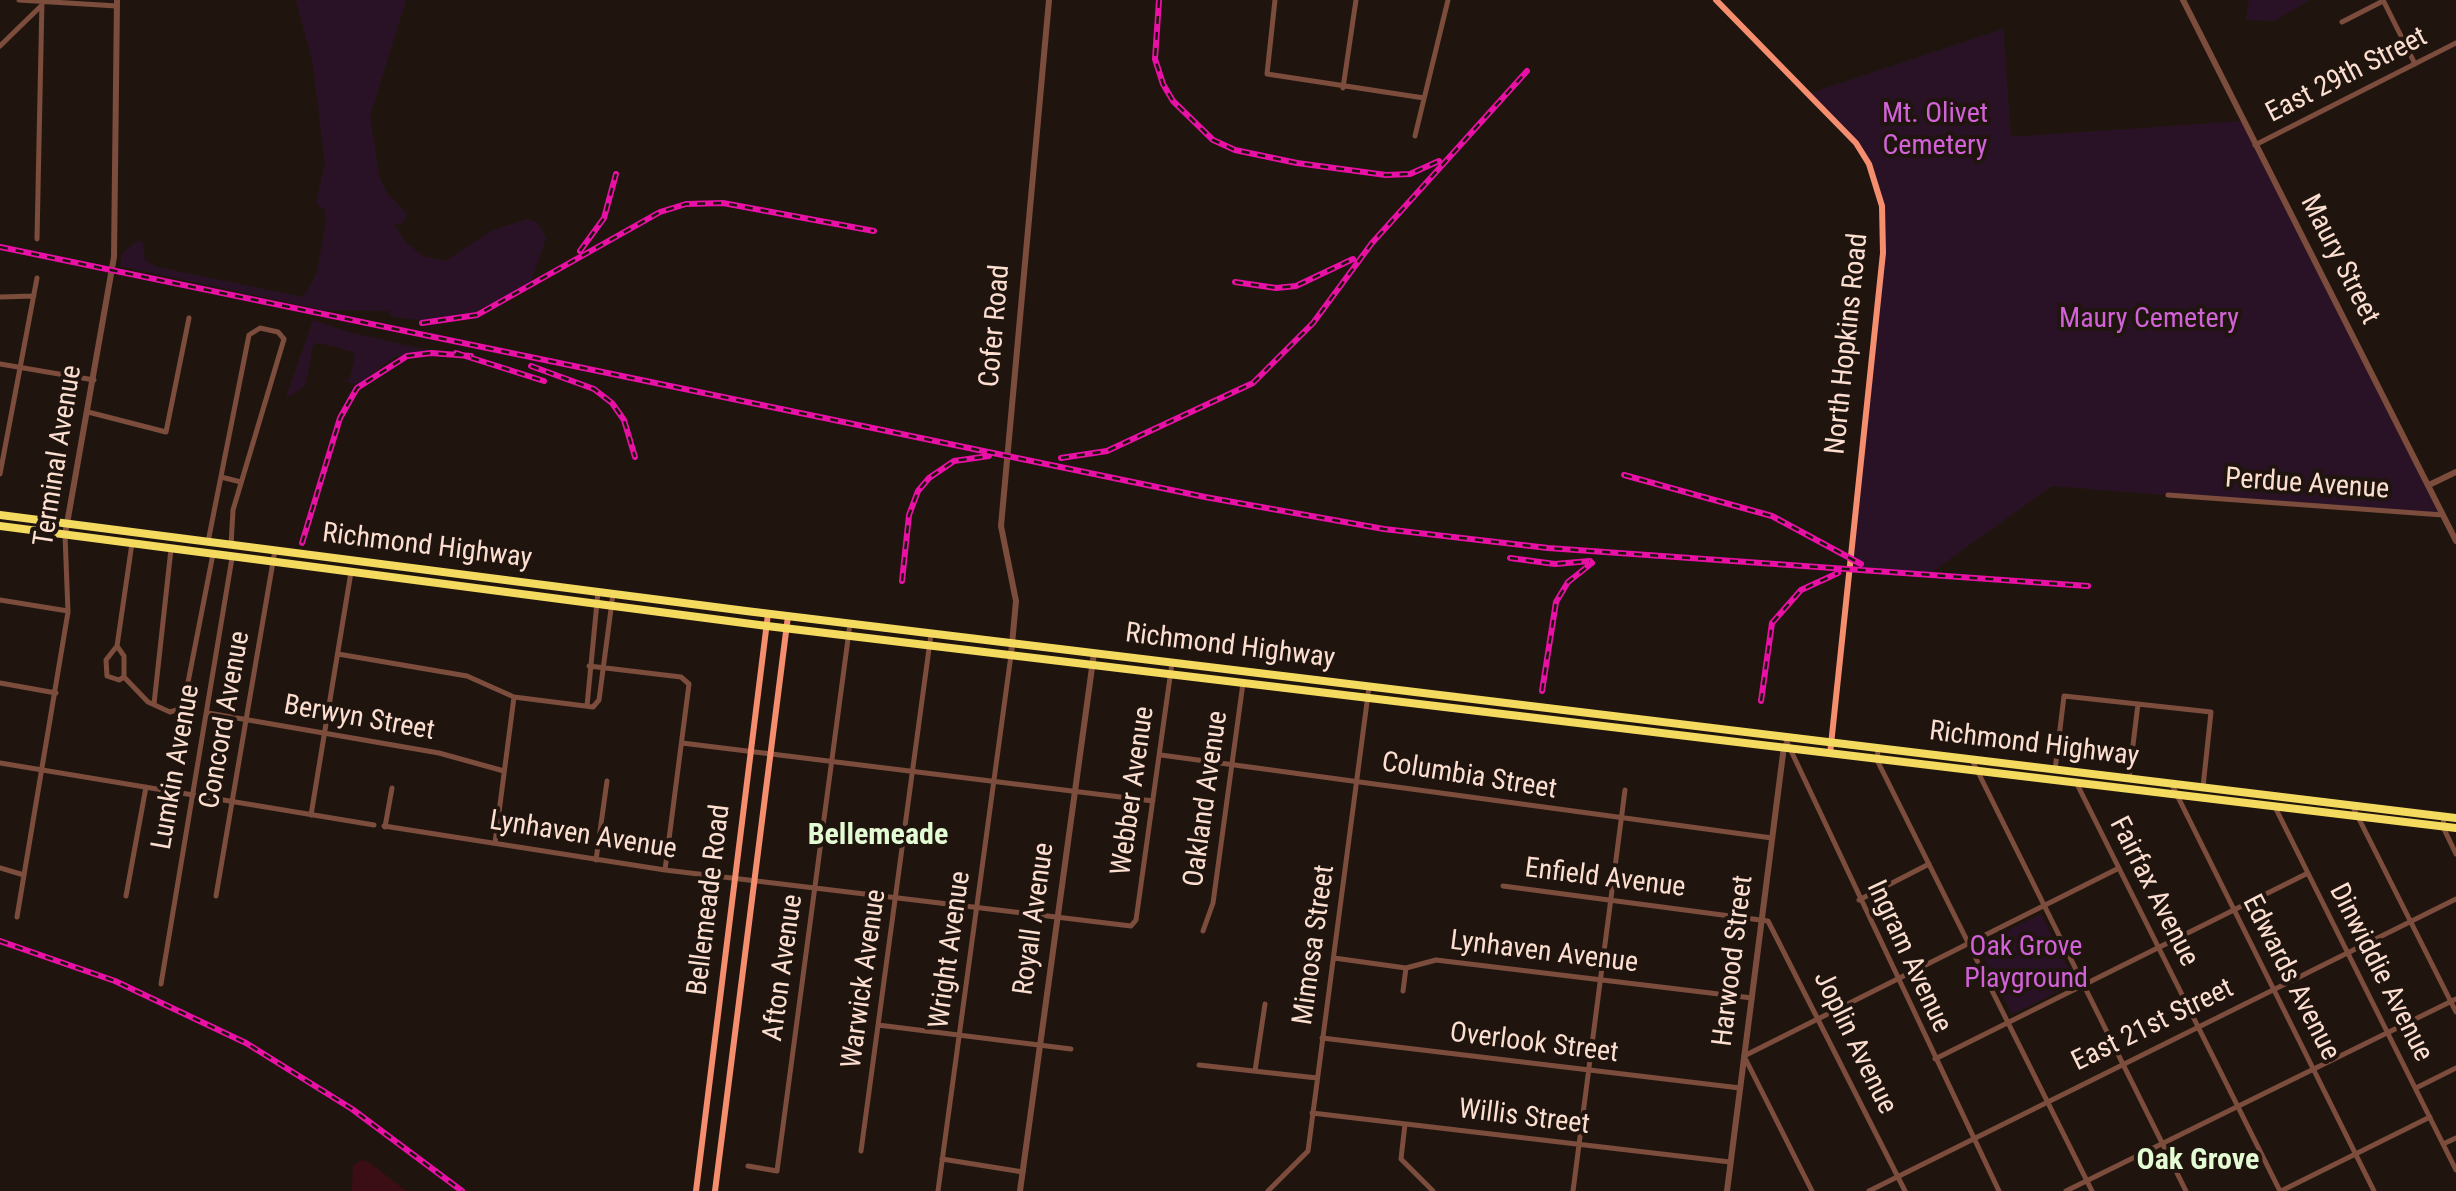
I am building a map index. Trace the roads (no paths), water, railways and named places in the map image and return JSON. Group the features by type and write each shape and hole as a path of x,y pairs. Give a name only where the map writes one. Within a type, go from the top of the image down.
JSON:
{"main road":[{"name":"North Hopkins Road","path":"1716,0 1856,144 1870,164 1882,206 1883,253 1830,754"},
{"name":"Richmond Highway","path":"0,515 768,614 1785,738 1978,772 2358,817 2444,821 2456,818"},
{"name":"Richmond Highway","path":"0,526 767,626 1786,749 1972,760 2352,805 2444,821 2456,828"},
{"name":"Bellemeade Road","path":"696,1191 768,614"},
{"name":"Bellemeade Road","path":"715,1191 788,616"}],"street":[{"path":"19,0 116,3"},
{"name":"Cofer Road","path":"1012,655 1016,601 1002,549 1002,512 1050,0"},
{"path":"1275,0 1267,74 1424,98"},
{"path":"1343,88 1356,0"},
{"path":"1415,136 1448,0"},
{"name":"Maury Street","path":"2182,0 2456,541"},
{"path":"2342,22 2384,0 2415,64"},
{"path":"0,46 42,2"},
{"path":"38,239 42,2"},
{"name":"Terminal Avenue","path":"17,916 68,610 66,524 114,257 116,3"},
{"name":"East 29th Street","path":"2255,145 2456,43"},
{"path":"0,474 3,440 38,278"},
{"path":"0,297 34,296"},
{"path":"88,412 166,432 189,318"},
{"path":"208,542 248,335 260,328 278,332 284,340 233,510 231,544"},
{"path":"0,364 94,380"},
{"path":"2429,485 2456,472"},
{"path":"221,478 241,482"},
{"name":"Perdue Avenue","path":"2168,495 2443,515"},
{"path":"124,676 120,680 107,676 106,660 117,646 132,544"},
{"path":"154,704 171,548"},
{"name":"Concord Avenue","path":"216,896 275,550"},
{"path":"117,646 124,656 124,676 154,704 174,712 186,701 213,554"},
{"name":"Lumkin Avenue","path":"162,984 232,556"},
{"path":"310,816 352,560"},
{"path":"587,706 598,592"},
{"path":"338,654 467,676 514,697 587,706 598,703 612,594"},
{"path":"0,600 68,610"},
{"name":"Afton Avenue","path":"748,1166 776,1171 850,624"},
{"name":"Warwick Avenue","path":"861,1151 932,634"},
{"name":"Royall Avenue","path":"1020,1191 1094,653"},
{"name":"Wright Avenue","path":"938,1191 1012,655"},
{"name":"Webber Avenue","path":"1134,924 1172,663"},
{"path":"589,666 688,681 665,870"},
{"name":"Oakland Avenue","path":"1203,931 1213,904 1244,672"},
{"path":"0,682 56,693"},
{"name":"Mimosa Street","path":"1268,1191 1306,1156 1369,687"},
{"path":"2055,770 2064,696 2211,712 2203,787"},
{"path":"495,843 514,697"},
{"path":"2129,778 2138,704"},
{"name":"Berwyn Street","path":"207,713 439,753 504,771"},
{"name":"Harwood Street","path":"1727,1191 1785,738"},
{"path":"682,743 1153,801"},
{"name":"Ingram Avenue","path":"1786,749 1999,1191"},
{"name":"Columbia Street","path":"1160,755 1772,838"},
{"path":"1877,755 2092,1191"},
{"path":"1972,760 2186,1191"},
{"path":"0,762 374,825"},
{"path":"1780,776 1790,769 1799,773"},
{"name":"Fairfax Avenue","path":"2071,772 2281,1191"},
{"path":"596,860 606,780"},
{"name":"Edwards Avenue","path":"2170,784 2374,1191"},
{"path":"126,896 146,787"},
{"name":"Lynhaven Avenue","path":"392,788 384,827 665,870 1134,924"},
{"path":"1573,1191 1625,790"},
{"name":"Dinwiddie Avenue","path":"2269,795 2456,1170"},
{"path":"2352,805 2456,1012"},
{"path":"2444,821 2456,854"},
{"path":"1859,900 1929,864"},
{"path":"0,868 24,875"},
{"path":"1812,1191 1744,1056 2119,868"},
{"path":"1934,1059 2308,873"},
{"name":"Enfield Avenue","path":"1503,886 1762,918"},
{"name":"East 21st Street","path":"1868,1191 2456,900"},
{"name":"Joplin Avenue","path":"1762,918 1773,926 1905,1191"},
{"name":"Lynhaven Avenue","path":"1333,958 1406,968 1436,960 1752,998"},
{"path":"1403,992 1406,968"},
{"path":"2066,1191 2453,1000"},
{"path":"1255,1071 1264,1004"},
{"path":"878,1025 1071,1048"},
{"name":"Overlook Street","path":"1322,1038 1740,1088"},
{"path":"1199,1065 1317,1078"},
{"path":"2416,1088 2456,1068"},
{"name":"Willis Street","path":"1312,1114 1730,1162"},
{"path":"2281,1191 2430,1116"},
{"path":"1404,1124 1401,1158 1433,1191"},
{"path":"2443,1144 2456,1138"},
{"path":"942,1159 1023,1172"}],"railway":[{"path":"1159,0 1155,59 1163,84 1173,101 1213,140 1235,150 1297,163 1386,175 1410,174 1439,161"},
{"path":"1061,458 1107,451 1253,383 1313,323 1372,243 1527,71"},
{"path":"580,251 604,218 616,174"},
{"path":"422,323 477,315 660,212 686,204 723,203 874,231"},
{"path":"0,247 1205,497 1384,529 1548,548 2088,586"},
{"path":"1235,282 1276,288 1296,286 1353,259"},
{"path":"456,353 544,381"},
{"path":"302,543 340,418 357,388 407,356 471,356"},
{"path":"531,366 594,389 612,403 624,420 635,457"},
{"path":"902,581 909,515 918,491 954,461 989,456"},
{"path":"1624,475 1772,516 1861,564"},
{"path":"1510,558 1555,564 1590,561"},
{"path":"1542,691 1556,602 1568,582 1592,563"},
{"path":"1761,701 1772,623 1801,590 1838,573"},
{"path":"0,941 115,981 246,1043 352,1109 462,1191"}],"district":[{"name":"Bellemeade","path":"878,836"},
{"name":"Oak Grove","path":"2198,1161"}],"park label":[{"name":"Mt. Olivet Cemetery","path":"1935,131"},
{"name":"Maury Cemetery","path":"2149,320"},
{"name":"Oak Grove Playground","path":"2026,964"}]}
